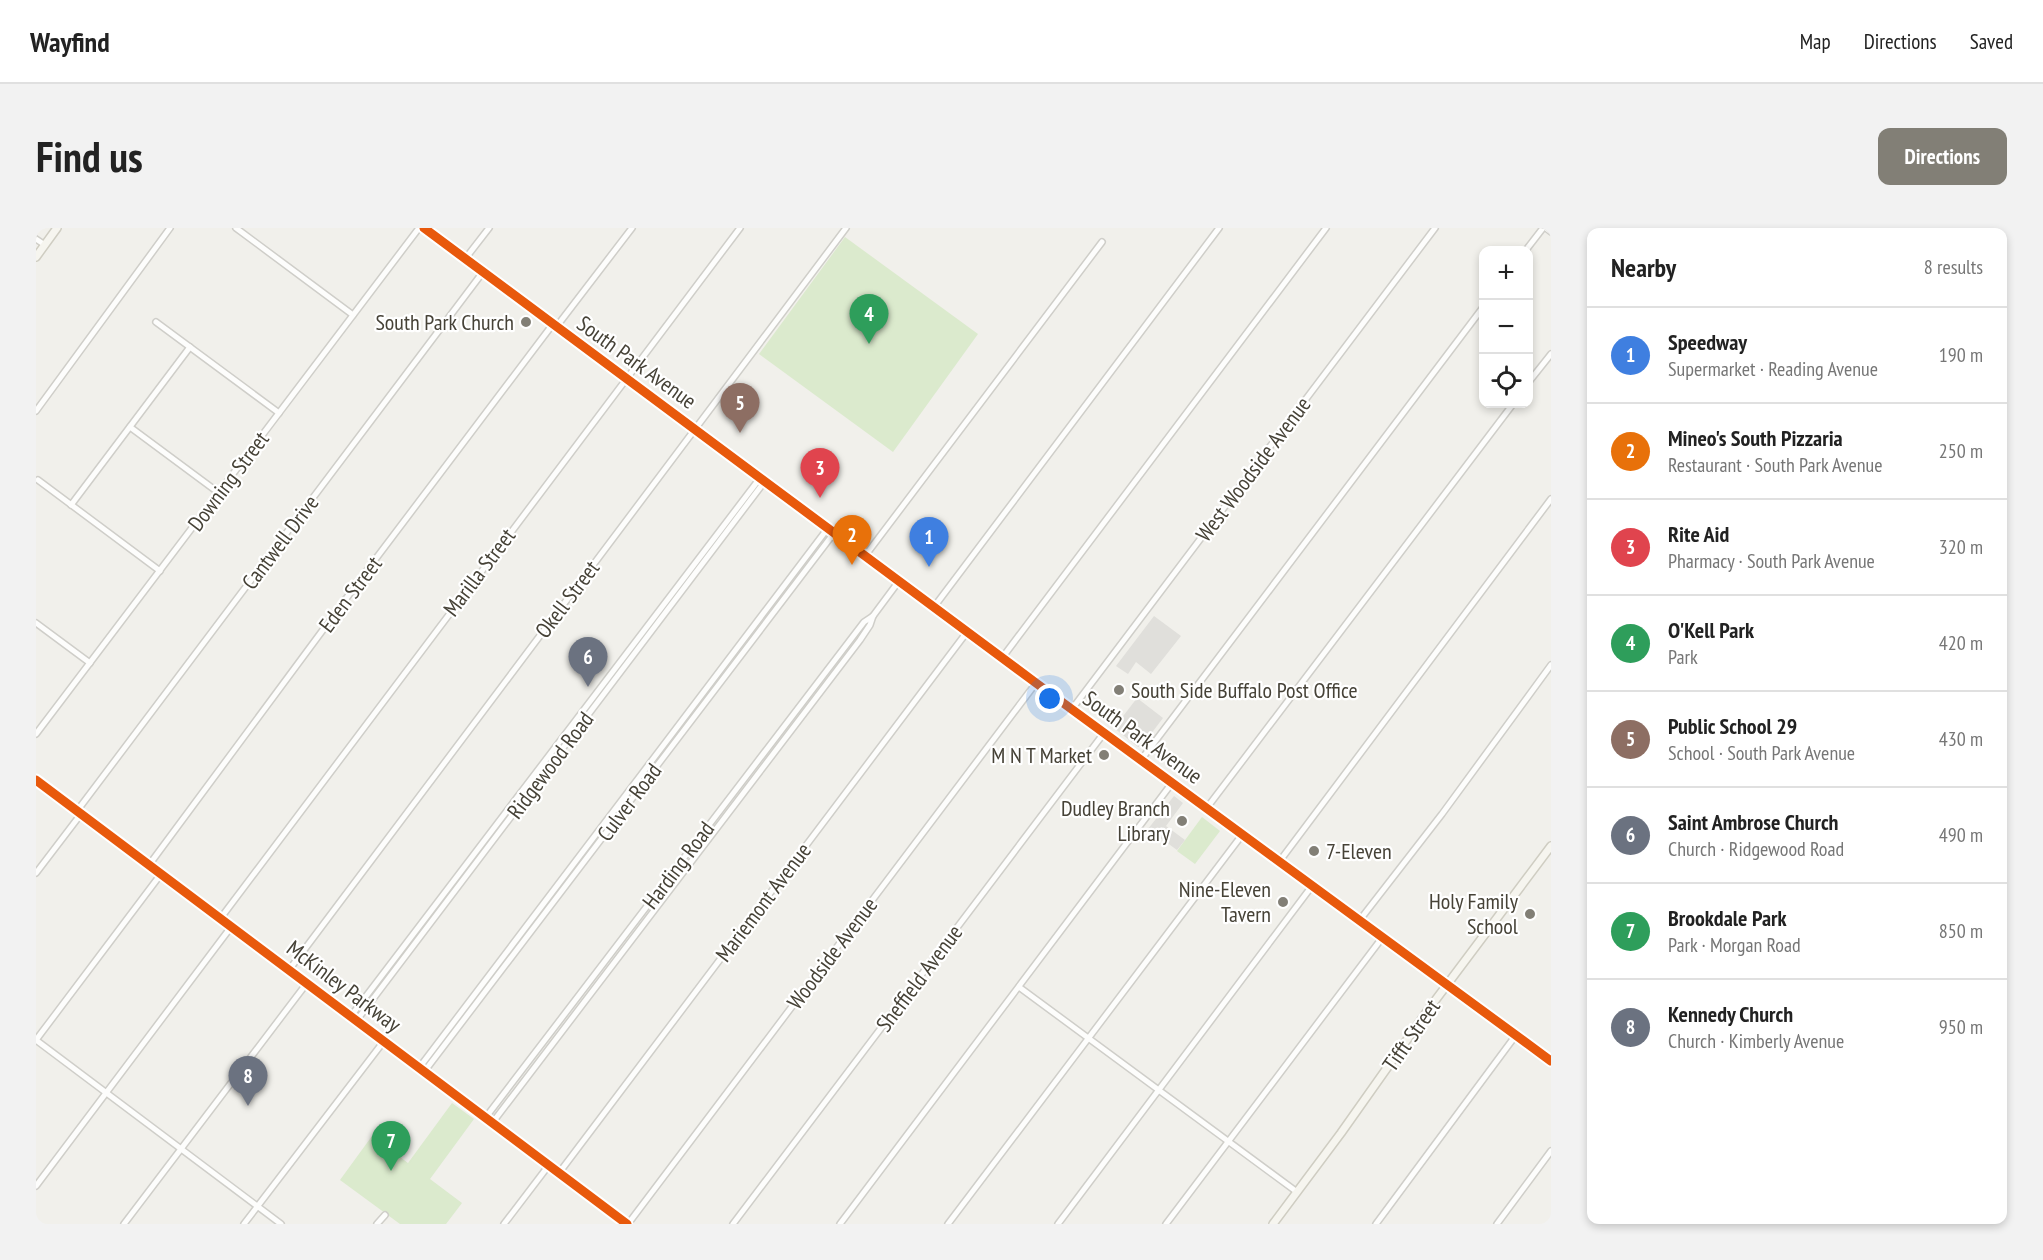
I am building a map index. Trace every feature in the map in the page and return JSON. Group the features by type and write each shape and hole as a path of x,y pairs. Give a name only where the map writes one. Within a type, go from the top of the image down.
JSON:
{"main road":[{"name":"South Park Avenue","path":"422,228 1551,1062"}],"street":[{"path":"36,257 57,228"},
{"path":"36,411 170,228"},
{"path":"236,228 353,315"},
{"name":"Downing Street","path":"36,734 353,315 422,228"},
{"path":"465,259 489,228"},
{"name":"Eden Street","path":"149,865 368,569 632,228"},
{"name":"Marilla Street","path":"220,919 740,228"},
{"name":"Okell Street","path":"289,970 846,228"},
{"path":"934,607 1219,228"},
{"path":"1002,658 1326,228"},
{"name":"West Woodside Avenue","path":"1072,709 1435,228"},
{"path":"1529,246 1544,228 1551,232"},
{"path":"36,239 45,245"},
{"path":"865,556 1102,242"},
{"name":"Cantwell Drive","path":"36,873 79,812 483,272"},
{"path":"1141,760 1479,313"},
{"path":"156,322 279,413"},
{"path":"71,505 190,346"},
{"path":"1533,377 1551,354"},
{"path":"1206,809 1510,408"},
{"path":"130,427 219,493"},
{"name":"Ridgewood Road","path":"354,1018 417,930 475,858 762,479"},
{"path":"38,480 160,571"},
{"path":"1279,862 1551,499"},
{"name":"Culver Road","path":"422,1070 831,530"},
{"name":"Harding Road","path":"493,1122 807,710 870,625 873,616 899,581"},
{"name":"Harding Road","path":"486,1117 864,622 873,616"},
{"path":"36,623 90,663"},
{"name":"Mariemont Avenue","path":"559,1173 967,632"},
{"path":"1359,921 1442,814 1551,665"},
{"name":"Woodside Avenue","path":"628,1224 1036,683"},
{"path":"800,705 807,710"},
{"name":"Sheffield Avenue","path":"733,1224 1104,733"},
{"path":"755,764 762,769"},
{"name":"McKinley Parkway","path":"36,780 628,1224"},
{"path":"840,1224 1172,783"},
{"path":"713,820 720,825"},
{"path":"948,1224 1242,835"},
{"name":"Tifft Street","path":"1273,1224 1551,846"},
{"name":"Ridgewood Road","path":"354,1018 422,934 475,858"},
{"path":"161,874 36,1040 281,1224"},
{"path":"669,877 676,883"},
{"path":"1058,1224 1312,886"},
{"path":"36,1186 231,927"},
{"path":"417,930 422,934"},
{"path":"625,936 631,941"},
{"path":"1166,1224 1382,938"},
{"path":"124,1224 307,983"},
{"path":"1019,987 1298,1192"},
{"path":"582,993 588,998"},
{"path":"1377,1224 1516,1035"},
{"path":"244,1224 384,1041"},
{"path":"539,1050 545,1054"},
{"path":"1497,1224 1551,1151"},
{"path":"504,1224 549,1165"},
{"path":"378,1224 385,1215"}],"green space":[{"path":"845,237 978,334 893,452 759,354"},
{"path":"1202,817 1220,831 1195,864 1177,851"},
{"path":"452,1103 474,1119 430,1179 462,1203 446,1224 400,1224 340,1180 372,1136 408,1163"}],"shaded area":[{"path":"1154,616 1181,636 1151,674 1136,662 1128,674 1116,666"},
{"path":"1137,698 1163,718 1141,747 1114,728"},
{"path":"1174,796 1183,803 1166,826 1185,840 1177,850 1148,829"}],"cycle path":[{"path":"424,228 1036,683 1551,1061"},
{"path":"36,780 627,1224"}],"place":[{"name":"South Park Church","path":"526,322"},
{"name":"O'Kell Park","path":"869,344"},
{"name":"Public School 29","path":"740,433"},
{"name":"Rite Aid","path":"820,498"},
{"name":"Mineo's South Pizzaria","path":"852,565"},
{"name":"Speedway","path":"929,567"},
{"name":"Saint Ambrose Church","path":"588,687"},
{"name":"South Side Buffalo Post Office","path":"1119,690"},
{"name":"M N T Market","path":"1104,755"},
{"name":"Dudley Branch Library","path":"1182,821"},
{"name":"7-Eleven","path":"1314,851"},
{"name":"Nine-Eleven Tavern","path":"1283,902"},
{"name":"Holy Family School","path":"1530,914"},
{"name":"Kennedy Church","path":"248,1106"},
{"name":"Brookdale Park","path":"391,1171"}]}
